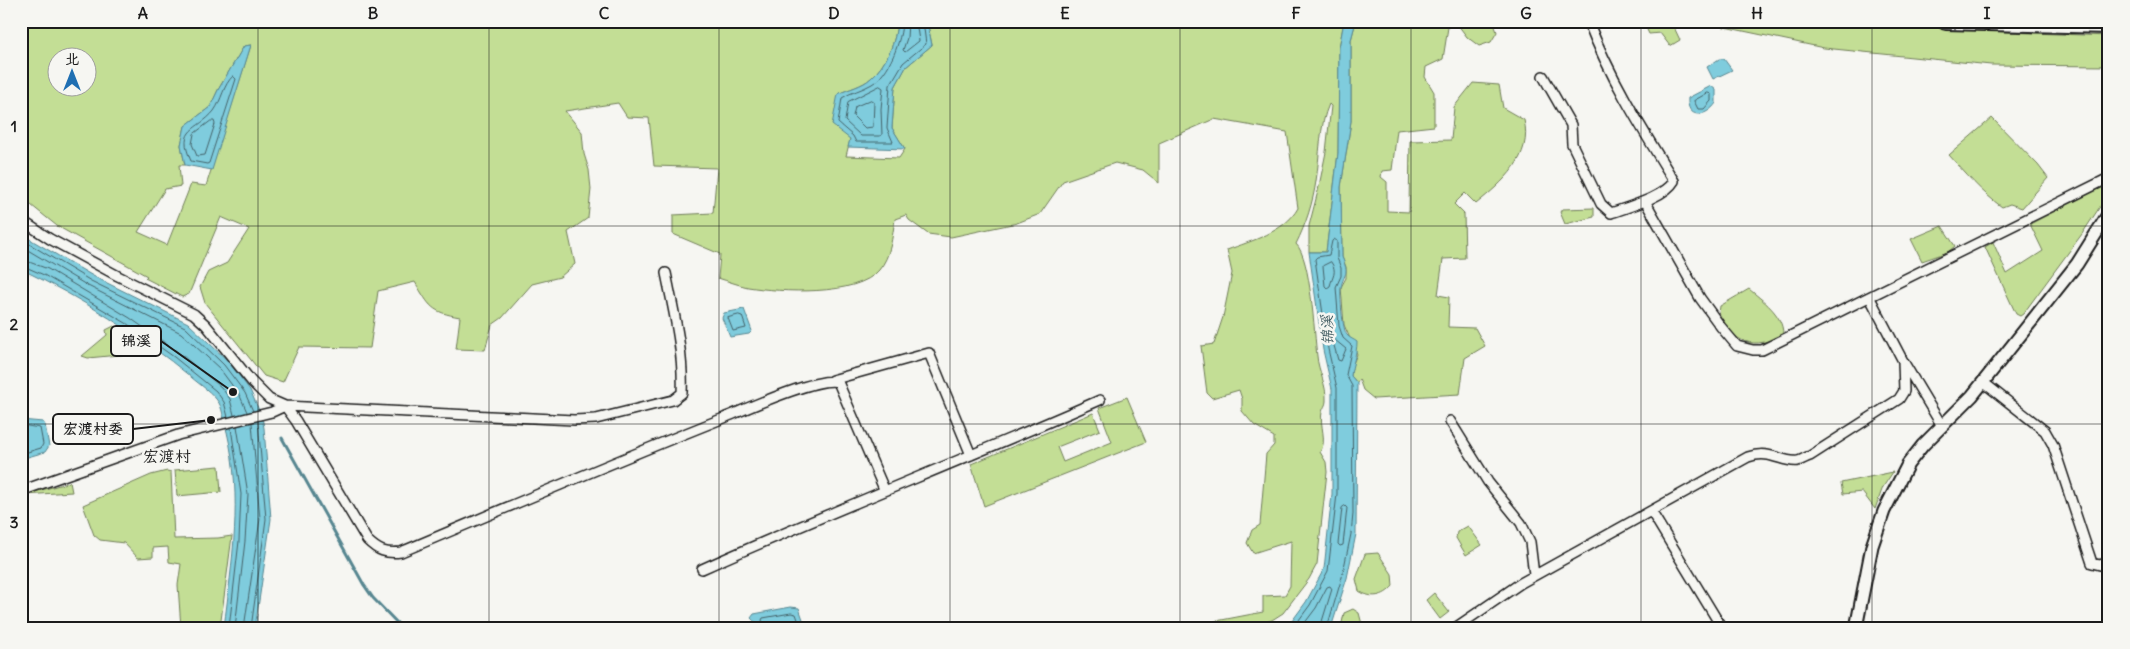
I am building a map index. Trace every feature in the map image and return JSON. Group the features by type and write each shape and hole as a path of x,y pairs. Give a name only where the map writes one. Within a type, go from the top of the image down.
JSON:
{"highway":[{"path":"1946,21 2109,25"}],"street":[{"path":"1543,76 1571,126 1572,144 1601,204 1611,213 1645,201 1670,188 1674,181 1615,82 1600,52 1588,21"},
{"path":"1645,201 1700,298 1737,346 1762,350 1870,298 2061,200 2109,178"},
{"path":"1856,628 1872,546 1884,511 1908,464 1983,382 2077,264 2109,213"},
{"path":"21,220 50,239 118,276 194,314 206,325 252,382 269,399 285,406 574,420 596,419 673,400 682,393 683,373 666,274"},
{"path":"1870,298 1903,360 1942,426"},
{"path":"285,406 367,540 387,554 400,552 614,461 787,393 929,353 971,455"},
{"path":"1456,628 1534,575 1756,455 1769,455 1798,461 1810,456 1899,400 1904,391 1903,360"},
{"path":"832,380 838,382 884,489"},
{"path":"1983,382 2045,431 2053,444 2092,563 2100,565 2109,562"},
{"path":"702,569 884,489 971,455 1100,400"},
{"path":"21,491 178,435 272,412 285,406"},
{"path":"1450,421 1488,482 1521,523 1530,542 1534,575"},
{"path":"1652,511 1722,628"}],"green space":[{"path":"27,21 897,21 895,37 890,52 882,66 864,83 838,94 850,140 846,156 899,158 905,149 892,128 895,87 906,67 932,45 927,21 1344,21 1339,48 1338,153 1326,252 1309,252 1309,226 1326,152 1331,106 1329,104 1322,131 1313,197 1306,221 1296,244 1305,264 1318,362 1326,395 1326,402 1321,417 1323,443 1320,452 1326,462 1327,472 1317,564 1309,579 1283,613 1272,620 1247,628 1180,628 1263,612 1263,596 1285,595 1290,586 1291,541 1253,553 1247,543 1252,530 1260,525 1266,454 1274,445 1274,437 1254,425 1242,411 1242,399 1239,390 1212,398 1207,393 1201,346 1214,344 1223,317 1232,273 1227,250 1267,235 1285,223 1298,208 1287,132 1214,119 1159,143 1159,183 1143,170 1115,163 1063,181 1040,214 1017,223 951,237 928,234 909,220 906,215 895,219 886,259 879,270 868,279 854,285 836,289 797,291 748,287 718,278 720,254 673,234 673,215 713,213 717,168 654,166 649,118 627,117 618,103 565,111 582,132 591,189 588,218 568,232 575,264 560,277 532,284 502,318 492,325 485,350 456,349 460,317 443,313 432,307 415,282 378,291 370,348 299,347 283,382 264,376 205,303 200,287 208,272 227,263 249,229 221,217 189,294 182,297 145,278 147,276 57,226 21,197 21,27","holes":["251,45 206,186 191,184 167,245 138,232 165,189 181,186 179,165 185,165 181,145 185,126 210,107 244,46"]},
{"path":"1356,21 1449,21 1443,59 1426,67 1425,77 1434,92 1434,126 1397,130 1392,170 1382,171 1381,177 1387,182 1387,211 1409,212 1410,141 1451,140 1454,107 1473,83 1499,85 1503,108 1524,120 1526,133 1524,146 1514,168 1476,204 1465,193 1454,204 1464,214 1465,258 1443,259 1438,295 1449,297 1448,327 1475,328 1485,346 1465,358 1460,394 1374,399 1363,390 1359,379 1357,383 1351,376 1352,366 1357,354 1344,325 1341,287 1346,278 1346,267 1342,257 1341,187 1351,121 1351,40"},
{"path":"1455,21 1493,21 1497,32 1491,42 1479,46 1467,37"},
{"path":"1643,21 1673,21 1672,23 1680,40 1670,46 1660,33 1649,34"},
{"path":"1696,21 1872,21 2006,32 2109,36 2109,66 1991,65 1824,48"},
{"path":"1992,118 2038,165 2048,178 2022,208 2010,204 2002,207 1980,189 1949,155"},
{"path":"2109,185 2109,193 2082,234 2023,314 2020,316 2016,314 1985,247 1993,242 2007,274 2043,251 2030,224"},
{"path":"1594,208 1594,217 1565,224 1560,212 1562,209"},
{"path":"1942,226 1955,246 1948,252 1922,261 1911,239"},
{"path":"1749,289 1776,314 1780,320 1783,334 1763,342 1745,342 1731,332 1724,324 1719,313 1720,306"},
{"path":"114,326 147,348 149,352 88,358 82,356 107,335 106,330"},
{"path":"1127,397 1146,442 984,506 971,464 1093,413 1100,430 1057,447 1063,462 1112,442 1099,408"},
{"path":"219,466 221,492 177,496 175,470"},
{"path":"167,471 171,472 174,539 232,536 220,628 181,628 178,585 181,564 169,562 168,547 153,548 153,557 138,558 124,543 100,540 94,535 83,505 151,475"},
{"path":"1893,472 1883,487 1875,509 1862,492 1843,494 1841,483"},
{"path":"70,482 72,492 24,495"},
{"path":"1468,526 1482,545 1466,555 1456,538 1457,532"},
{"path":"1378,553 1392,574 1393,586 1381,595 1364,594 1359,591 1356,579 1365,554"},
{"path":"1434,593 1449,612 1440,619 1426,600"},
{"path":"1353,609 1359,613 1363,628 1341,628 1344,613"}],"water":[{"path":"897,21 927,21 932,45 906,67 895,87 892,128 905,149 848,147 850,139 832,125 838,94 864,83 882,66 890,52 895,37"},
{"path":"1344,21 1356,21 1351,40 1351,121 1341,187 1342,257 1346,274 1342,282 1341,291 1345,332 1357,342 1351,376 1357,383 1356,534 1347,578 1331,628 1276,628 1292,621 1306,602 1324,569 1332,494 1332,389 1323,350 1309,252 1326,252 1338,153 1339,48"},
{"path":"251,45 212,170 185,165 181,145 185,126 210,107 244,46"},
{"path":"1719,59 1724,59 1732,70 1713,79 1707,67"},
{"path":"1711,86 1716,90 1716,103 1707,112 1702,114 1693,113 1688,105 1688,98"},
{"path":"21,234 93,276 188,323 228,361 250,390 262,417 264,428 271,519 255,628 224,628 233,554 235,505 232,457 219,403 209,392 172,361 131,332 66,292 21,269"},
{"path":"744,309 752,331 749,334 730,337 722,318 724,313"},
{"path":"21,420 43,422 49,446 45,452 21,459"},
{"path":"791,607 799,608 806,628 769,628 756,623 751,618 754,614"}],"waterway":[{"path":"282,438 364,585 373,598 402,628"}],"place":[{"name":"锦溪","path":"233,392"},
{"name":"宏渡村委","path":"211,420"}],"district":[{"name":"宏渡村","path":"167,456"}]}
